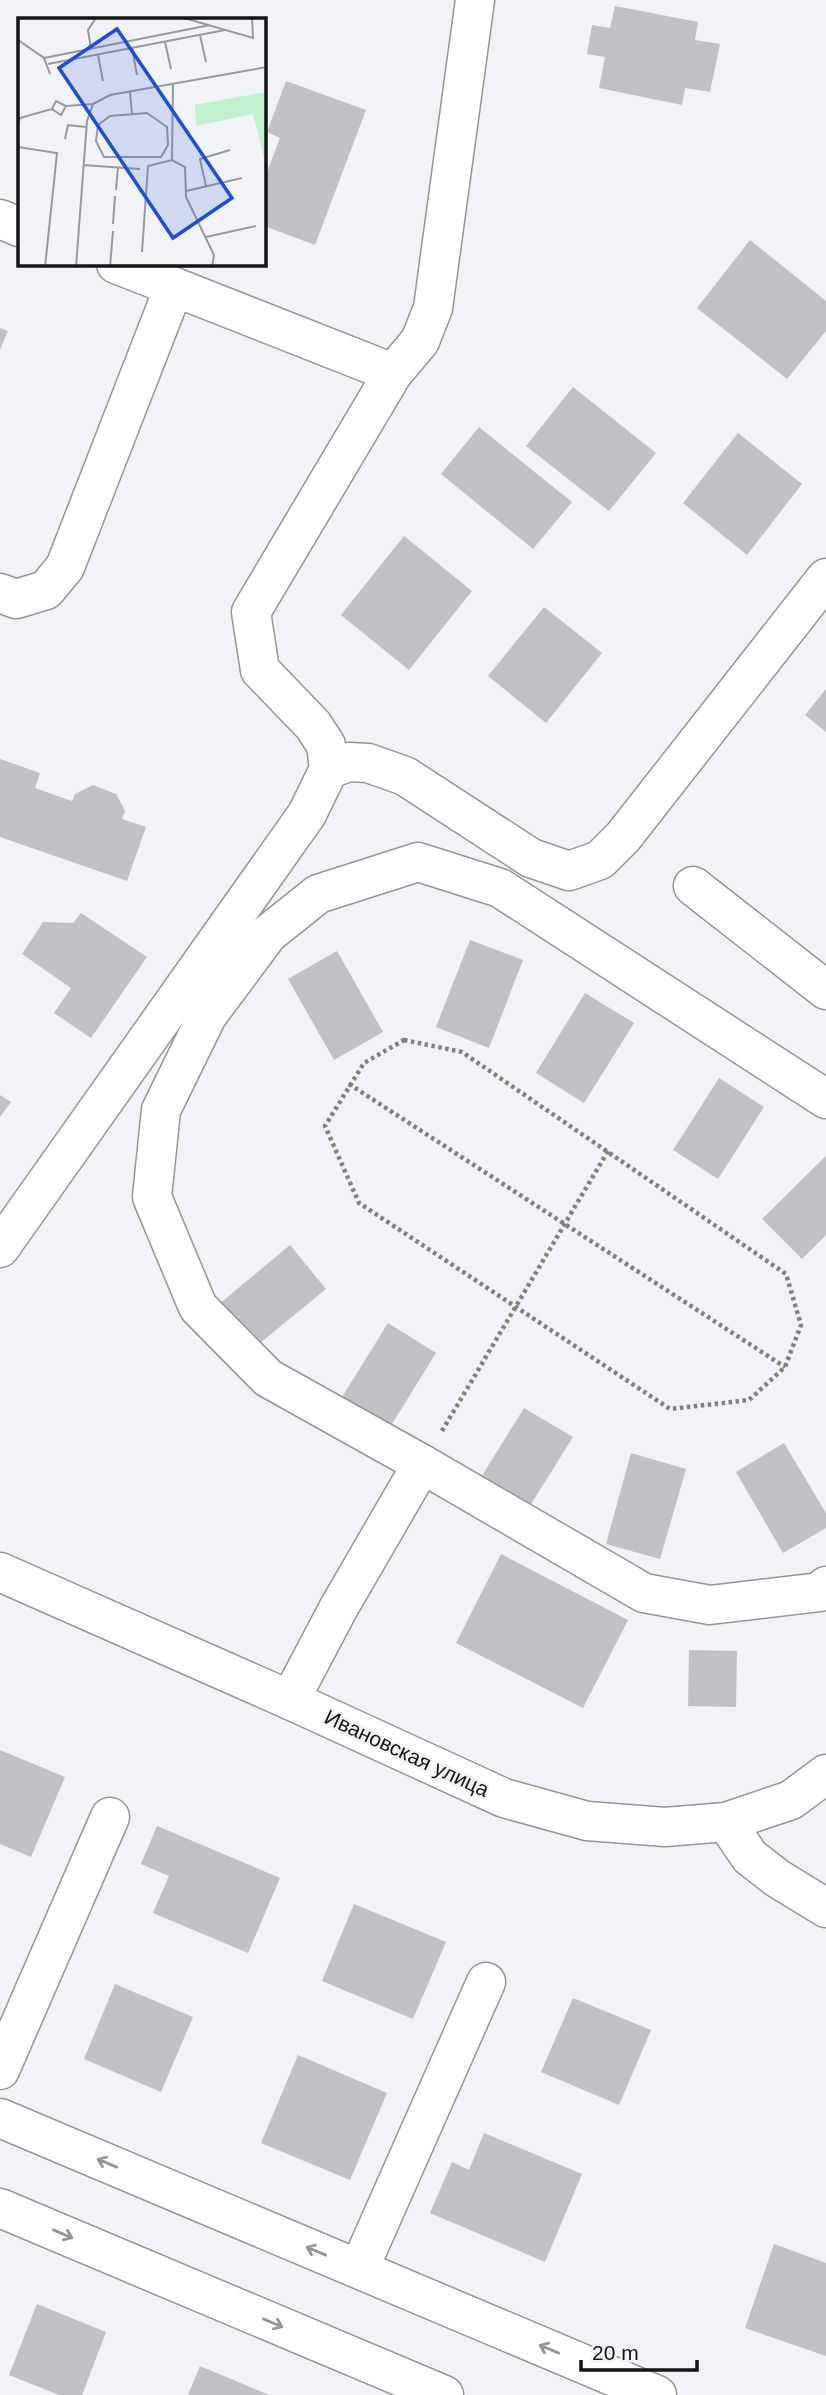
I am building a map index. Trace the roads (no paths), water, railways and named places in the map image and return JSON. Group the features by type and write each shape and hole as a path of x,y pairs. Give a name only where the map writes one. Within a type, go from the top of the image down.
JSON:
{"street":[{"path":"0,1248 307,814 328,769 326,745 313,725 260,670 251,612 393,373 420,341 433,308 475,0"},
{"path":"0,219 18,227"},
{"path":"121,266 393,373"},
{"path":"0,593 16,599 46,590 65,567 174,287"},
{"path":"328,769 349,762 368,764 405,776 531,859 569,871 600,860 623,837 826,578"},
{"path":"826,1099 500,888 418,862 318,894 268,934 207,1016 161,1110 152,1197 198,1307 268,1378 644,1593 710,1605 820,1592 826,1587"},
{"path":"693,886 826,990"},
{"path":"290,1700 338,1609 422,1464"},
{"name":"Ивановская улица","path":"0,1572 504,1798 587,1822 665,1827 726,1822 791,1800 826,1774"},
{"path":"0,2070 110,1817"},
{"path":"726,1822 750,1857 777,1878 826,1908"},
{"path":"359,2269 486,1982"},
{"path":"0,2118 657,2395"},
{"path":"0,2208 379,2382 444,2395"}]}
